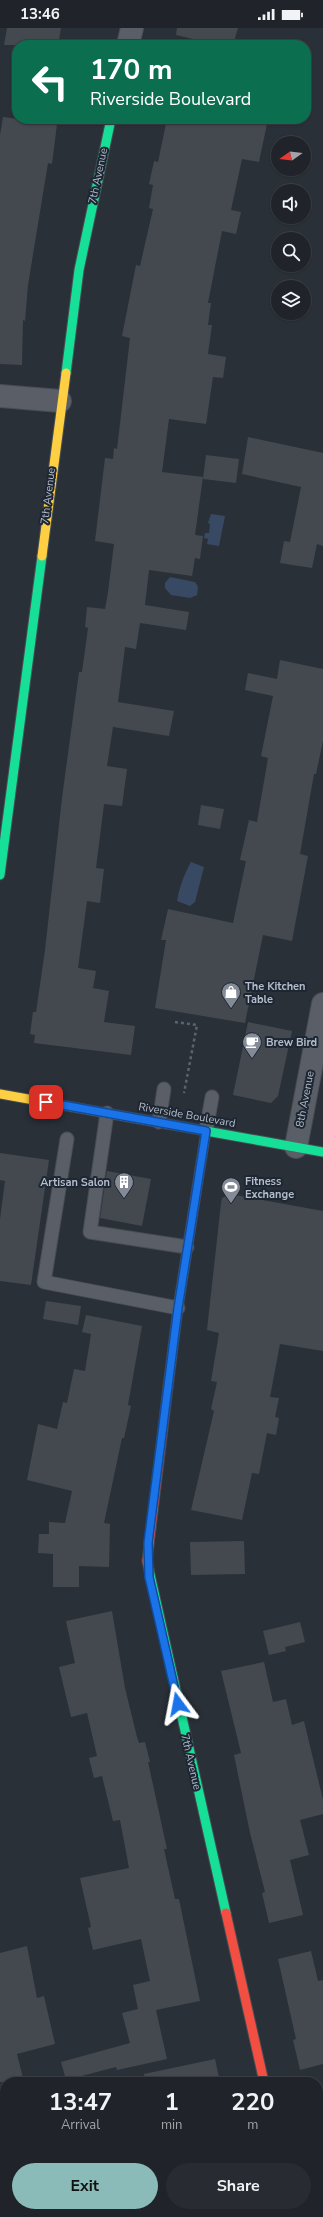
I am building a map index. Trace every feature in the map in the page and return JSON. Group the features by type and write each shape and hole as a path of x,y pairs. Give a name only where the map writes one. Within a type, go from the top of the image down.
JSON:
{"street":[{"path":"129,40 132,28"},
{"name":"7th Avenue","path":"0,874 60,401 79,270 110,124"},
{"path":"0,396 60,401"},
{"name":"8th Avenue","path":"296,1147 323,1004"},
{"name":"Riverside Boulevard","path":"0,1094 323,1152"},
{"name":"7th Avenue","path":"206,1131 178,1308 147,1561 263,2077"}],"lane":[{"path":"159,1122 164,1089"},
{"path":"206,1131 212,1097"},
{"path":"107,1113 90,1232 188,1247"},
{"path":"67,1140 44,1282 178,1308"}],"path":[{"path":"175,1022 197,1025 184,1093"}],"water":[{"path":"211,514 225,516 219,546 207,544 208,539 204,538 205,533 209,533 210,524 208,523"},
{"path":"170,577 195,582 198,587 197,595 190,598 171,595 165,588 165,583"},
{"path":"191,862 204,867 195,902 190,906 177,901 182,882"}],"building":[{"path":"7,28 61,28 59,40 12,40 12,45 4,45"},
{"path":"177,28 238,28 234,40 197,40 176,35"},
{"path":"3,117 12,118 12,124 57,124 52,164 48,163 28,285 25,321 23,320 22,365 0,364 0,135"},
{"path":"166,124 267,124 259,162 242,159 231,210 241,212 236,234 222,231 208,303 211,303 208,325 212,325 208,354 226,357 223,378 213,377 206,424 169,419 162,472 203,477 195,535 203,536 200,559 195,558 192,576 149,570 145,605 189,612 186,630 140,623 136,649 125,647 118,702 174,711 169,736 113,727 107,766 127,769 122,806 104,804 96,868 104,869 100,903 87,901 78,968 96,971 93,988 109,991 104,1022 135,1026 131,1055 34,1043 35,1035 30,1034 33,1012 36,1012 45,950 62,798 79,672 82,672 88,628 85,627 87,607 105,609 108,592 114,544 95,541 105,458 113,459 114,448 117,449 130,338 122,336 136,265 140,266 153,209 149,208 153,185 149,184 154,161 158,162"},
{"path":"248,437 323,453 323,546 317,544 312,568 280,563 284,541 290,542 301,487 242,474"},
{"path":"206,455 239,459 236,483 203,479"},
{"path":"280,660 323,669 323,741 316,774 314,774 300,854 308,856 292,941 263,935 245,1023 155,1008 166,940 161,940 168,909 233,923 246,861 240,860 249,820 257,822 268,758 261,756 273,696 245,690 248,673 277,679"},
{"path":"201,805 224,809 220,829 198,825"},
{"path":"248,1022 292,1031 278,1096 271,1103 233,1095"},
{"path":"0,1153 49,1160 31,1285 0,1281 0,1219 5,1181 0,1180"},
{"name":"Artisan Salon","path":"107,1171 151,1179 142,1226 100,1218"},
{"path":"230,1194 323,1211 323,1351 280,1344 270,1397 279,1398 275,1417 279,1418 276,1435 267,1433 259,1474 252,1473 242,1520 191,1510 214,1411 211,1409 217,1382 211,1381 219,1333 207,1330 221,1203 222,1198"},
{"path":"46,1301 81,1306 78,1325 43,1319"},
{"path":"86,1315 142,1326 128,1405 131,1406 124,1438 122,1438 104,1523 110,1524 109,1567 79,1566 79,1587 53,1587 53,1554 38,1553 39,1534 49,1534 49,1522 65,1523 72,1491 27,1480 38,1424 57,1429 63,1402 67,1403 74,1369 85,1371 91,1334 82,1332"},
{"path":"244,1541 245,1574 191,1575 190,1542"},
{"path":"112,1611 125,1688 139,1743 145,1742 150,1762 148,1762 167,1849 164,1849 175,1899 179,1899 200,2001 156,2010 167,2059 117,2070 116,2067 78,2077 65,2077 61,2062 130,2043 122,2013 138,2009 133,1985 150,1981 141,1939 93,1950 88,1928 91,1927 80,1878 129,1868 120,1820 113,1821 102,1776 94,1778 89,1758 97,1756 87,1713 71,1717 59,1667 75,1663 66,1621"},
{"path":"300,1622 305,1642 285,1647 286,1651 269,1655 263,1631"},
{"path":"264,1662 273,1702 286,1699 292,1725 304,1721 323,1800 323,1814 300,1820 309,1855 290,1860 303,1915 269,1923 262,1893 265,1892 250,1833 234,1755 241,1753 221,1671"},
{"path":"27,1946 37,1998 44,1996 55,2044 17,2054 23,2077 0,2077 0,1953"},
{"path":"311,1951 318,1981 323,1980 323,2064 300,2070 293,2040 296,2039 278,1959"},
{"path":"215,2059 219,2077 144,2077 144,2074"}],"traffic: fast":[{"path":"66,373 79,270 110,124"},
{"path":"0,875 42,556"},
{"path":"167,1124 323,1152"},
{"path":"149,1570 226,1913"}],"traffic: slow":[{"path":"42,556 66,373"},
{"path":"0,1094 167,1124"},
{"path":"168,1387 178,1308 206,1131"}],"traffic: jam":[{"path":"149,1570 147,1561 168,1387"},
{"path":"226,1913 263,2077"}],"place":[{"name":"The Kitchen Table","path":"231,1009"},
{"name":"Brew Bird","path":"252,1059"},
{"name":"Artisan Salon","path":"124,1199"},
{"name":"Fitness Exchange","path":"231,1204"}],"route":[{"path":"46,1102 206,1131 202,1148 178,1308 147,1561 149,1577 178,1704"}]}
